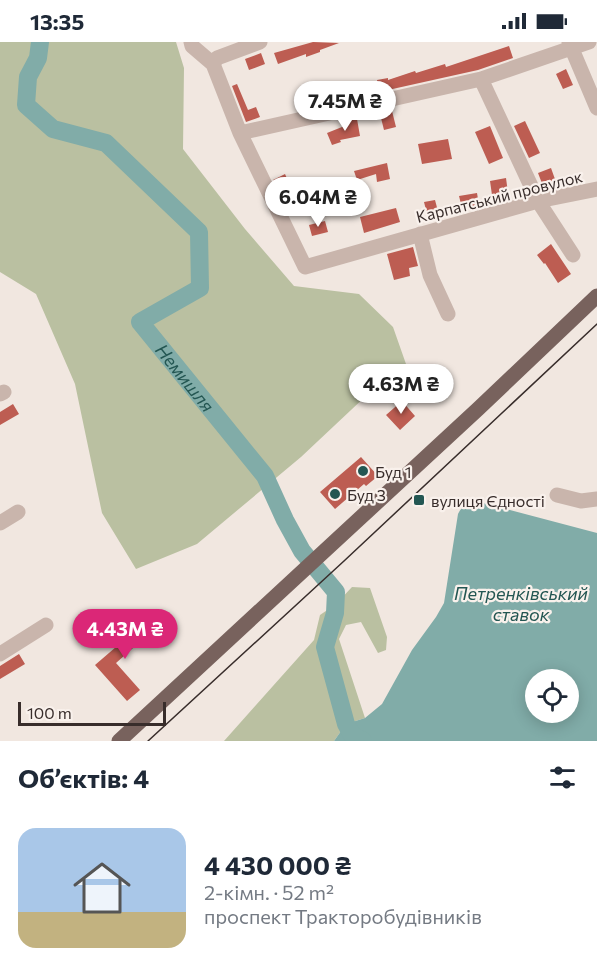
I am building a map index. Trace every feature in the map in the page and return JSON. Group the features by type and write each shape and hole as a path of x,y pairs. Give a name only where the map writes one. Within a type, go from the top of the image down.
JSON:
{"main road":[{"path":"119,741 597,296"}],"street":[{"path":"191,42 192,46 213,64 240,133 481,80 570,45 589,42"},
{"path":"213,64 217,58 260,42"},
{"path":"570,45 597,108"},
{"path":"481,80 538,201 573,255"},
{"name":"Карпатський провулок","path":"240,133 305,267 538,201 597,189"},
{"path":"420,234 430,274 448,314"},
{"path":"557,495 580,501 597,499"},
{"path":"0,523 18,512"},
{"path":"0,654 46,626"}],"green space":[{"path":"0,42 176,42 184,68 183,149 245,229 294,286 359,294 393,327 406,364 384,379 301,457 197,544 136,569 102,513 75,384 36,294 0,272"},
{"path":"352,587 370,588 387,637 386,650 378,653 361,622 346,625 339,639 365,718 346,724 334,741 224,741 314,640 320,615 336,604"}],"water":[{"name":"Петренківський ставок","path":"483,503 597,533 597,741 334,741 346,724 365,718 382,704 412,650 436,617 444,603 458,514 465,506"}],"building":[{"path":"313,42 339,43 306,57 306,54 278,64 274,53"},
{"path":"509,46 513,58 478,70 379,92 377,80 388,78 388,80 445,64 446,67"},
{"path":"261,53 265,64 249,70 245,59"},
{"path":"566,69 573,85 563,89 556,74"},
{"path":"237,84 248,110 256,107 260,117 246,122 232,86"},
{"path":"392,111 396,127 384,130 380,114"},
{"path":"357,119 360,136 340,140 341,142 332,145 327,133 347,125 346,121"},
{"path":"525,121 540,153 529,158 514,126"},
{"path":"490,126 503,158 489,164 475,132"},
{"path":"448,139 452,159 422,164 418,144"},
{"path":"387,163 390,179 377,182 376,174 357,180 354,171"},
{"path":"551,168 556,182 543,186 538,173"},
{"path":"285,174 294,194 297,193 302,204 288,211 273,180"},
{"path":"506,178 508,193 492,195 490,181"},
{"path":"477,193 479,205 462,208 459,196"},
{"path":"435,200 439,215 428,218 424,202"},
{"path":"396,208 400,222 364,233 360,217"},
{"path":"325,221 328,232 312,236 309,225"},
{"path":"551,244 571,274 558,283 537,255"},
{"path":"413,247 418,266 409,268 410,276 394,280 387,254"},
{"path":"402,401 415,416 400,430 386,415"},
{"path":"13,404 19,414 0,425 0,412"},
{"path":"361,457 378,476 366,486 364,484 335,509 320,492"},
{"path":"152,616 159,625 116,663 140,690 127,701 95,665"},
{"path":"19,654 25,664 0,679 0,666"}],"waterway":[{"name":"Немишля","path":"40,42 38,58 28,77 26,105 53,129 106,143 199,232 200,288 140,322 265,476 302,551 336,592 335,613 325,647 346,724 352,735 363,741"}],"tram line":[{"path":"148,741 597,324"}],"place":[{"name":"Буд 1","path":"363,471"},
{"name":"Буд 3","path":"335,494"},
{"name":"вулиця Єдності","path":"419,500"}]}
